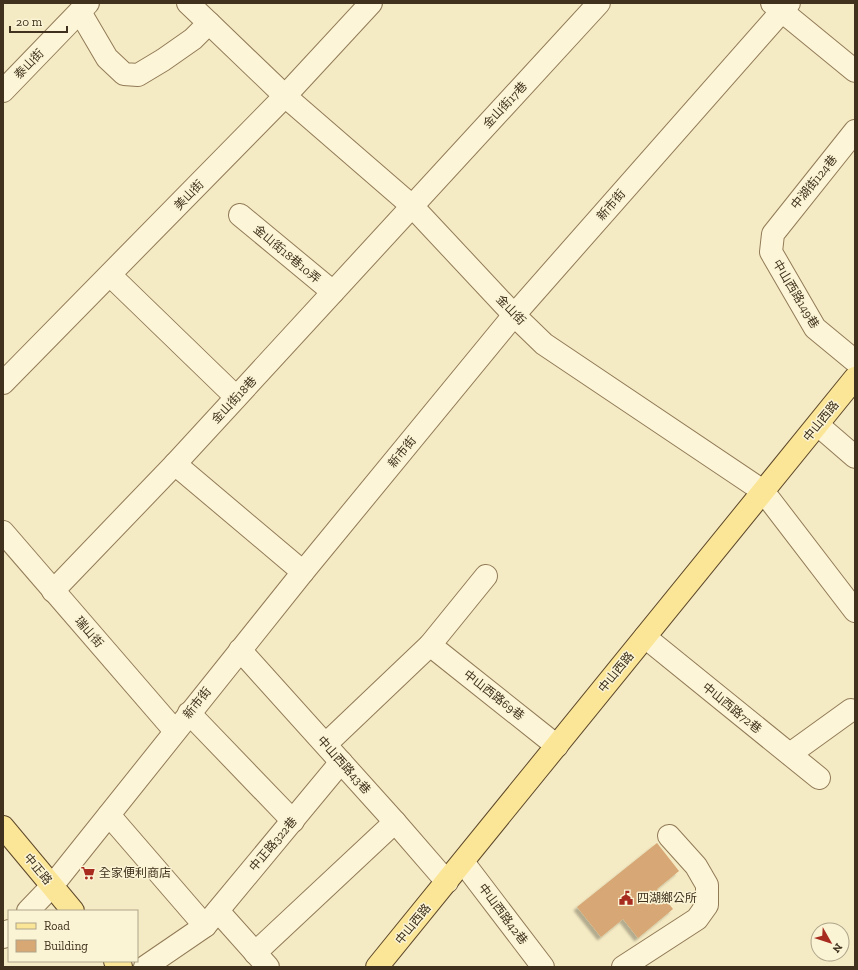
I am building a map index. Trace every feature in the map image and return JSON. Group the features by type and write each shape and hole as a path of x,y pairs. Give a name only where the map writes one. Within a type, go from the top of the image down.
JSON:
{"main road":[{"name":"中山西路","path":"378,967 818,425 854,376"},
{"name":"中正路","path":"3,827 73,910"}],"street":[{"name":"金山街","path":"188,3 285,96 412,206 514,315 544,344 763,491 855,611"},
{"name":"美山街","path":"3,383 285,96 371,3"},
{"name":"金山街17巷","path":"412,206 599,3"},
{"path":"781,6 855,71"},
{"name":"新市街","path":"29,910 52,886 303,572 514,315 781,6"},
{"path":"84,7 107,58 124,74 138,75 150,68 193,40 209,23"},
{"name":"泰山街","path":"3,91 84,7"},
{"name":"中湖街124巷","path":"773,234 855,131"},
{"name":"金山街18巷","path":"53,591 175,464 412,206"},
{"name":"金山街18巷10弄","path":"240,215 333,292"},
{"name":"中山西路149巷","path":"773,234 771,252 815,328 854,376"},
{"path":"110,275 236,397"},
{"path":"818,425 855,457"},
{"path":"175,464 303,572"},
{"name":"瑞山街","path":"3,532 175,731"},
{"path":"326,744 430,645 486,576"},
{"name":"中山西路72巷","path":"644,638 819,778"},
{"name":"中山西路69巷","path":"430,645 557,746"},
{"name":"中山西路43巷","path":"240,650 326,744 446,882"},
{"path":"790,754 851,710"},
{"path":"190,713 293,821"},
{"name":"中正路322巷","path":"145,967 212,919 341,762"},
{"path":"109,815 212,919 261,960 395,822"},
{"path":"623,967 698,919 707,904 707,886 696,866 669,836"},
{"name":"中山西路42巷","path":"463,862 544,967"}],"building":[{"name":"四湖鄉公所","path":"657,843 679,871 657,889 673,909 638,938 623,919 601,937 577,907"}],"place":[{"name":"全家便利商店","path":"88,873"},
{"name":"四湖鄉公所","path":"626,898"}]}
